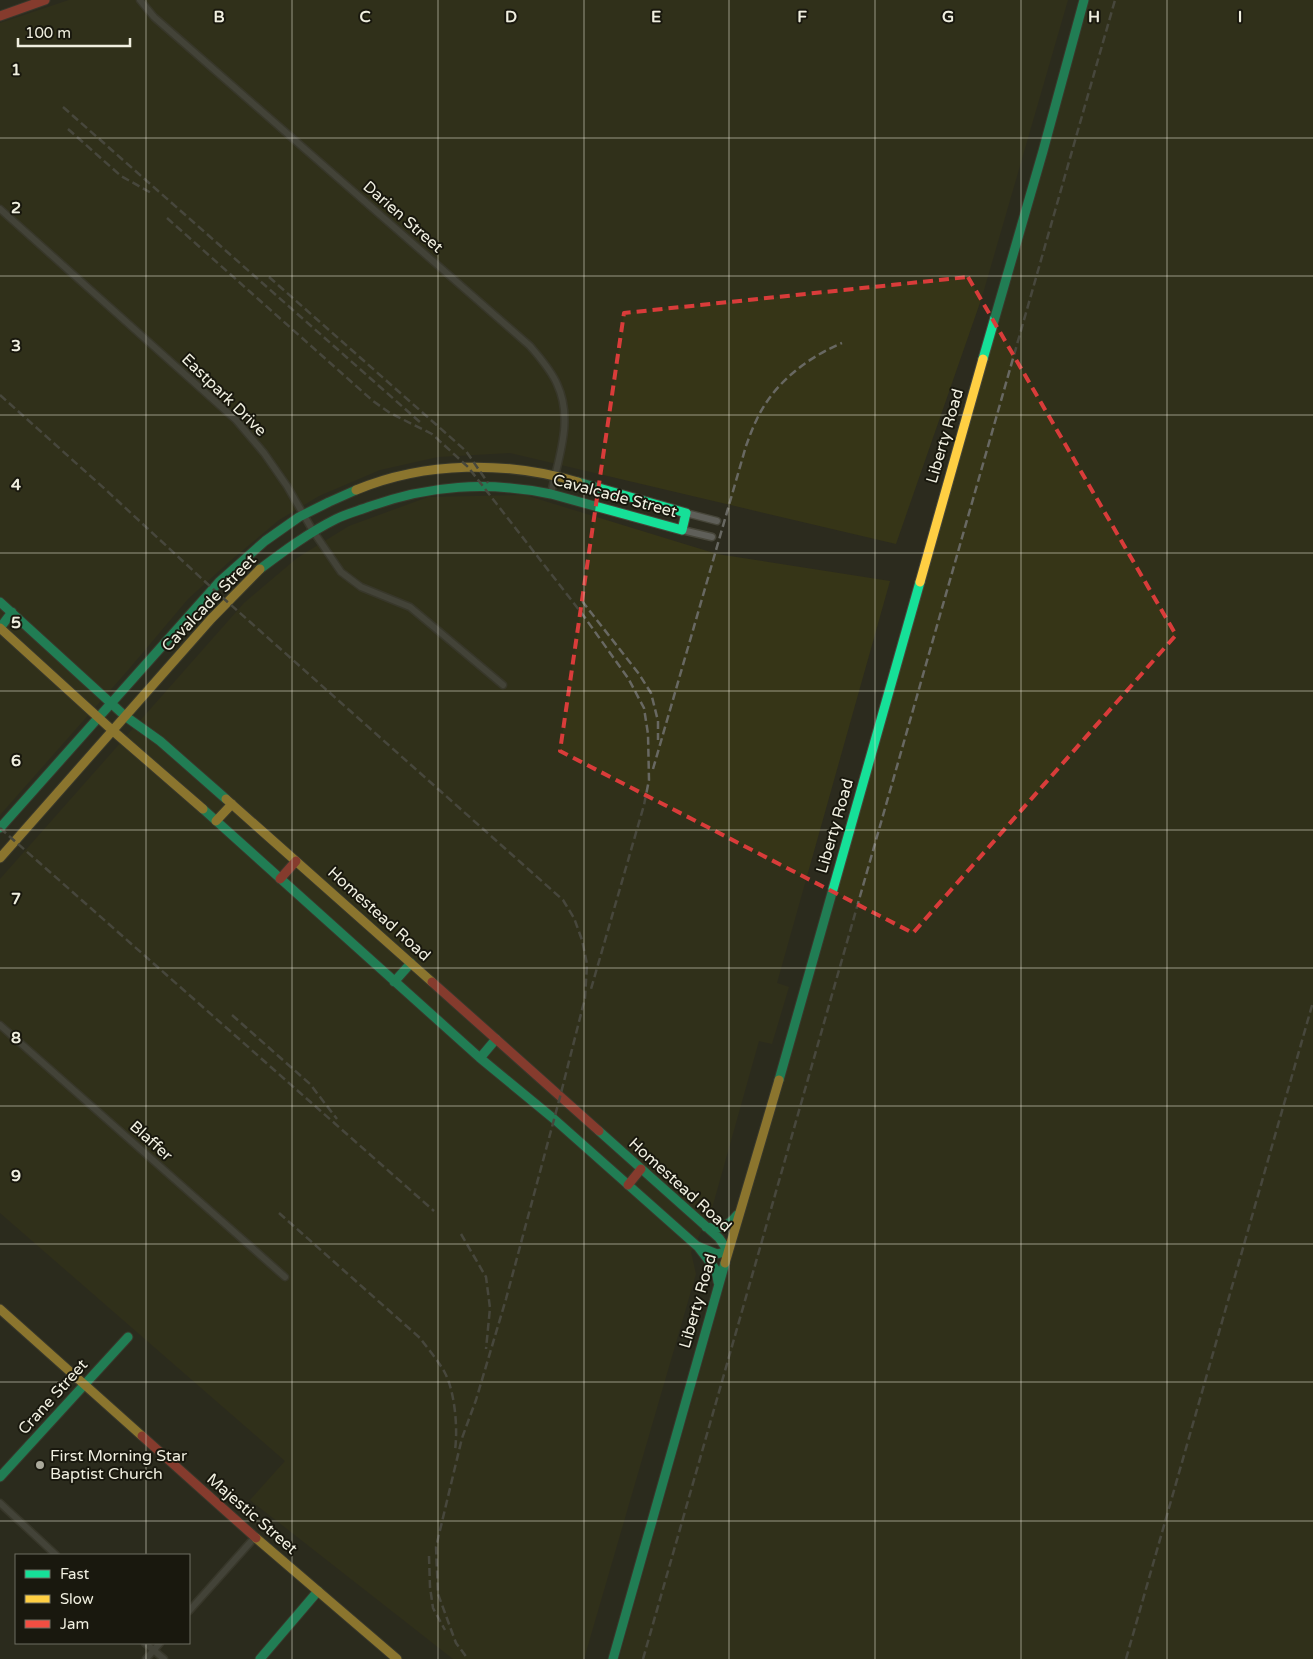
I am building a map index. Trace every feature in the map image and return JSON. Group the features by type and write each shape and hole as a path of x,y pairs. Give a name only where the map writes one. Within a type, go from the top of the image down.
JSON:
{"main road":[{"path":"0,16 45,0"},
{"name":"Liberty Road","path":"613,1659 718,1285 791,1036 1043,151 1084,0"},
{"name":"Cavalcade Street","path":"0,828 197,608 244,559 272,536 303,516 352,491 426,471 468,467 525,470 554,476 686,513"},
{"path":"384,481 389,499"},
{"name":"Cavalcade Street","path":"0,858 211,619 253,575 313,531 337,518 389,499 458,486 511,488 551,494 682,530"},
{"path":"682,530 686,513"},
{"name":"Homestead Road","path":"0,602 111,704 166,747 411,963 706,1227 724,1244 728,1251 717,1254 698,1246 394,982 0,628"},
{"path":"197,608 211,619"},
{"path":"0,628 12,612"},
{"path":"216,821 232,804"},
{"path":"280,879 296,861"},
{"path":"394,982 411,963"},
{"path":"480,1058 496,1039"},
{"path":"628,1185 641,1170"},
{"path":"706,1227 718,1229 729,1224 737,1215 742,1203"},
{"path":"698,1246 716,1270 718,1285"},
{"name":"Majestic Street","path":"0,1309 255,1537 397,1659"},
{"name":"Crane Street","path":"0,1478 128,1337"},
{"path":"260,1659 318,1591"}],"street":[{"name":"Darien Street","path":"140,0 154,17 530,346 557,383 566,415 562,446 551,494"},
{"name":"Eastpark Drive","path":"0,209 236,420 264,453 287,486 303,516 341,572 361,587 410,607 503,685"},
{"name":"Cavalcade Street","path":"686,513 717,521"},
{"name":"Cavalcade Street","path":"682,530 712,537"},
{"name":"Blaffer","path":"0,1025 285,1277"},
{"path":"0,1503 55,1554"},
{"path":"190,1610 255,1537"},
{"path":"146,1644 164,1659"},
{"path":"146,1659 159,1644"}],"highlighted area":[{"path":"968,277 1176,635 913,933 560,751 624,313"}],"shaded area":[{"path":"69,0 1068,0 982,297 896,544 510,453 438,457 380,470 319,496 279,520 188,599 0,815 0,23"},
{"path":"1087,0 1313,0 1313,1659 619,1659"},
{"path":"525,495 717,554 890,581 777,983 789,987 772,1044 759,1041 711,1212 691,1252 696,1274 584,1659 453,1659 250,1500 285,1461 0,1213 0,879 244,603 297,558 349,526 428,497"}],"railway":[{"path":"643,1659 1115,0"},
{"path":"63,107 421,423"},
{"path":"68,129 121,176 153,194"},
{"path":"167,218 373,401 390,413 432,434 468,467 583,615 628,678 644,708 648,734 649,780 644,805 591,989"},
{"path":"269,277 466,451 488,483"},
{"path":"653,769 746,446 755,424 763,408 781,384 816,356 842,343"},
{"path":"0,395 213,589 563,900 574,918 582,940 587,964 585,998 506,1299 476,1400 462,1438 436,1547 438,1594 456,1643 468,1659"},
{"path":"582,601 639,674 651,693 658,721 658,740"},
{"path":"0,828 434,1211"},
{"path":"1126,1659 1313,1002"},
{"path":"232,1015 310,1084 337,1119"},
{"path":"279,1213 420,1338 436,1359 445,1373 451,1390 456,1421 455,1450"},
{"path":"461,1234 486,1277 490,1308 486,1349"},
{"path":"429,1556 433,1608 445,1630"}],"traffic: fast":[{"path":"983,359 1084,0"},
{"path":"260,569 306,536 344,516 413,494 458,487 504,487 551,494 682,530 686,513 578,482"},
{"path":"0,828 220,581 265,541 299,517 356,490"},
{"path":"779,1080 920,582"},
{"path":"0,602 125,716 160,741 226,799"},
{"path":"0,628 12,612"},
{"path":"203,809 480,1058 554,1119 697,1246 717,1254 728,1251"},
{"path":"394,982 411,963"},
{"path":"480,1058 496,1039"},
{"path":"599,1131 719,1238 728,1251"},
{"path":"706,1227 715,1228 723,1226 737,1215"},
{"path":"699,1248 716,1270 718,1282"},
{"path":"613,1659 725,1263"},
{"path":"0,1477 128,1337"},
{"path":"260,1659 318,1591"}],"traffic: slow":[{"path":"920,582 983,359"},
{"path":"356,490 383,480 410,474 466,467 523,470 578,482"},
{"path":"0,858 211,619 260,569"},
{"path":"0,628 112,730 203,809"},
{"path":"226,799 432,982"},
{"path":"216,821 232,804"},
{"path":"725,1263 779,1080"},
{"path":"0,1309 142,1436"},
{"path":"256,1538 397,1659"}],"traffic: jam":[{"path":"0,16 45,0"},
{"path":"280,879 296,861"},
{"path":"432,982 599,1131"},
{"path":"628,1185 641,1169"},
{"path":"142,1436 256,1538"}],"place":[{"name":"First Morning Star Baptist Church","path":"40,1465"}]}
